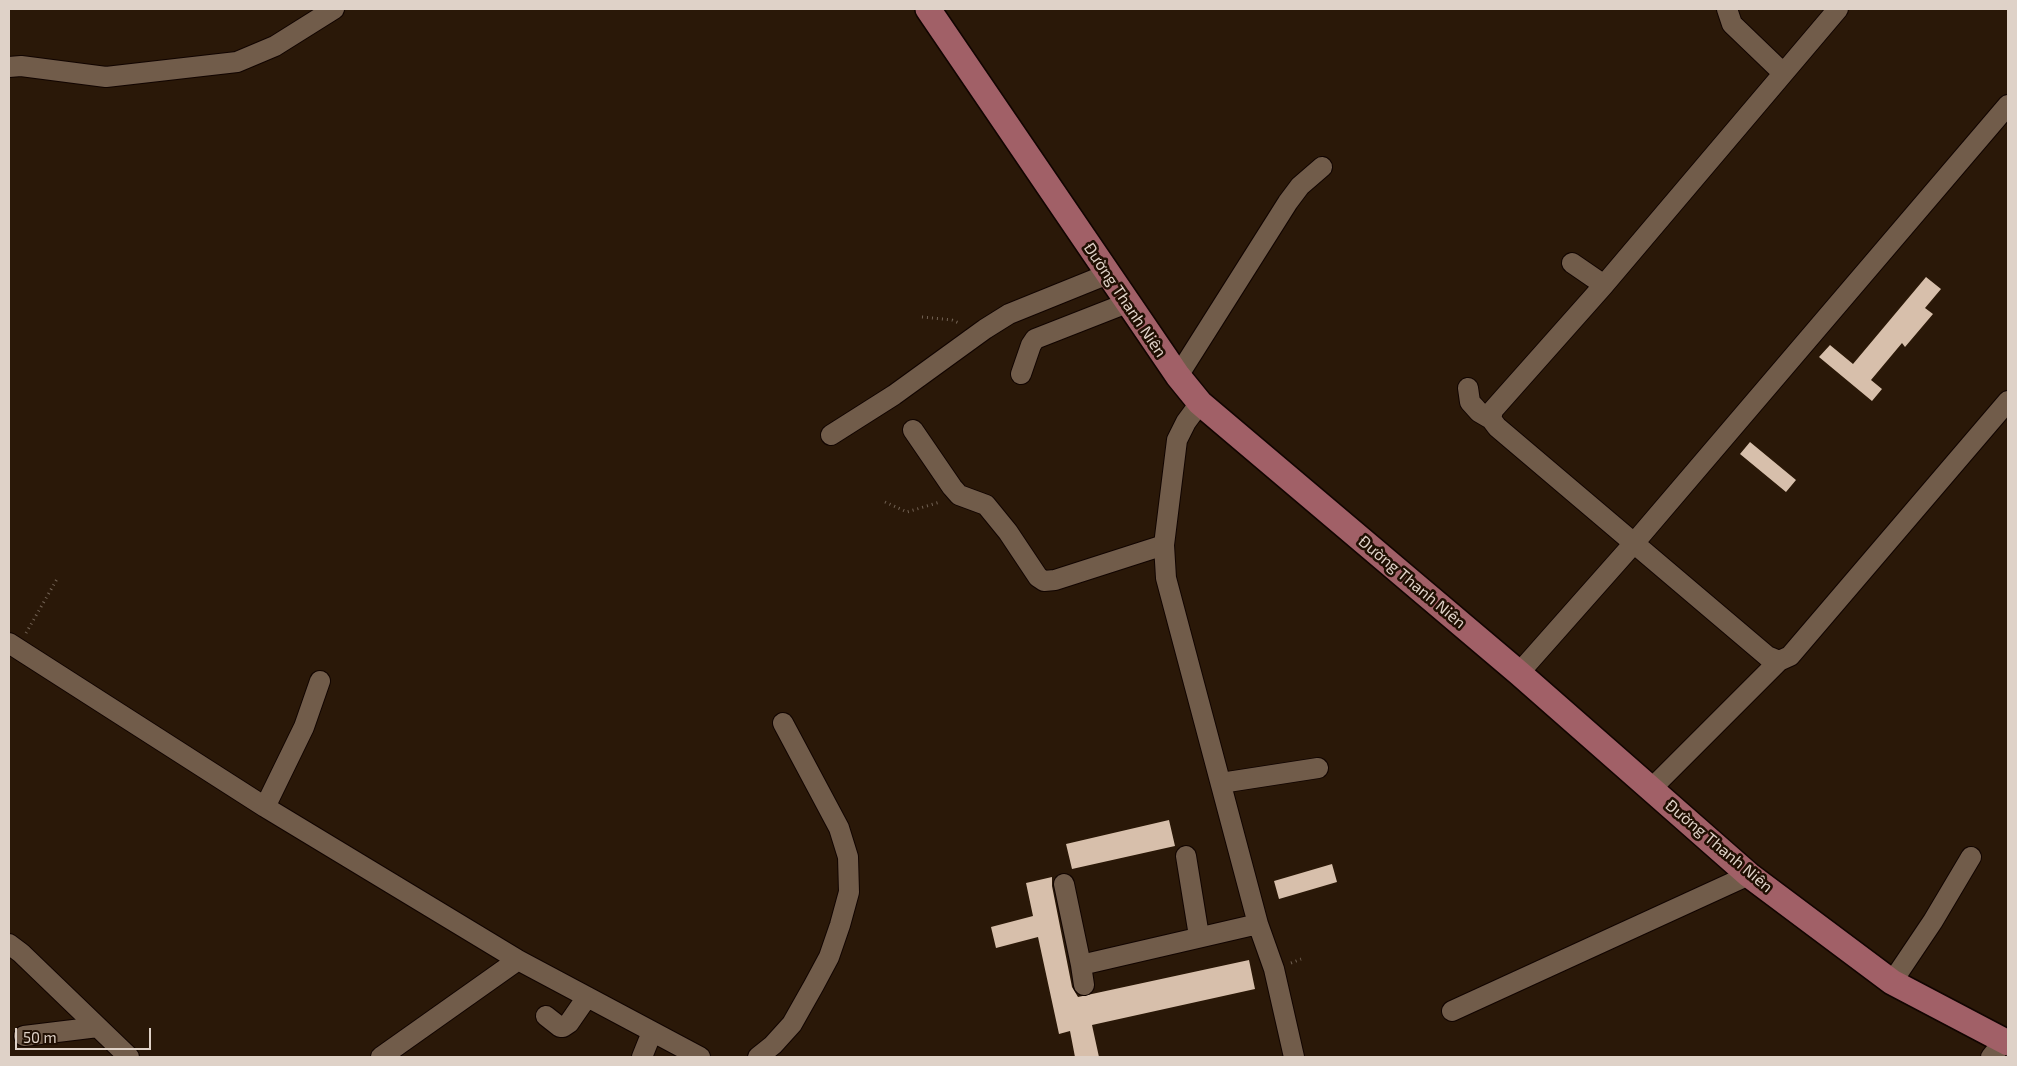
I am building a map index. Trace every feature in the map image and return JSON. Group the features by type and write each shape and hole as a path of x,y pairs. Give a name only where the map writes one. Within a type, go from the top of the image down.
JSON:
{"main road":[{"name":"Đường Thanh Niên","path":"928,9 1127,303 1178,376 1200,403 1519,673 1749,875 1892,982 2001,1047"}],"street":[{"path":"9,67 21,66 106,77 237,62 276,46 334,9"},
{"path":"1727,9 1732,24 1783,74"},
{"path":"1491,419 1493,410 1604,285 1838,9"},
{"path":"1519,673 1634,542 2008,105"},
{"path":"1178,376 1288,202 1300,186 1322,167"},
{"path":"1572,263 1604,285"},
{"path":"831,436 910,384 1009,314 1108,274"},
{"path":"1021,374 1031,345 1035,340 1127,303"},
{"path":"1468,388 1470,402 1479,412 1491,419 1497,427 1767,656 1779,661"},
{"path":"1651,788 1779,661 1790,656 2008,401"},
{"path":"1200,403 1186,422 1177,440 1164,546 1166,578 1258,924 1274,969 1289,1027 1294,1057"},
{"path":"913,430 952,488 959,495 986,505 1008,532 1038,577 1044,581 1055,580 1164,546"},
{"path":"13,646 265,807 518,960 700,1057"},
{"path":"265,807 304,727 320,681"},
{"path":"758,1057 773,1045 792,1024 814,985 829,957 849,892 848,857 839,828 783,723"},
{"path":"1221,783 1318,768"},
{"path":"1186,856 1200,936"},
{"path":"1892,982 1933,921 1971,857"},
{"path":"1452,1011 1749,875"},
{"path":"1064,884 1084,986"},
{"path":"1081,965 1258,924"},
{"path":"9,944 21,953 129,1057"},
{"path":"381,1057 518,960"},
{"path":"546,1016 560,1027 563,1027 569,1023 587,997"},
{"path":"24,1036 98,1027"},
{"path":"642,1057 652,1032"}],"path":[{"path":"922,317 952,320 980,333"},
{"path":"885,502 907,512 920,510 959,495"},
{"path":"13,646 57,579"}],"building":[{"path":"1926,277 1941,289 1925,308 1933,314 1905,347 1902,343 1871,380 1882,389 1872,401 1819,357 1830,345 1853,364"},
{"path":"1750,442 1796,480 1786,492 1740,454"},
{"path":"1169,820 1175,846 1072,869 1066,844"},
{"path":"1332,864 1337,882 1279,899 1274,881"},
{"path":"1052,877 1052,886 1072,987 1078,997 1249,960 1255,989 1092,1025 1099,1057 1075,1057 1070,1031 1059,1034 1038,937 996,948 991,927 1033,916 1026,883"}]}
